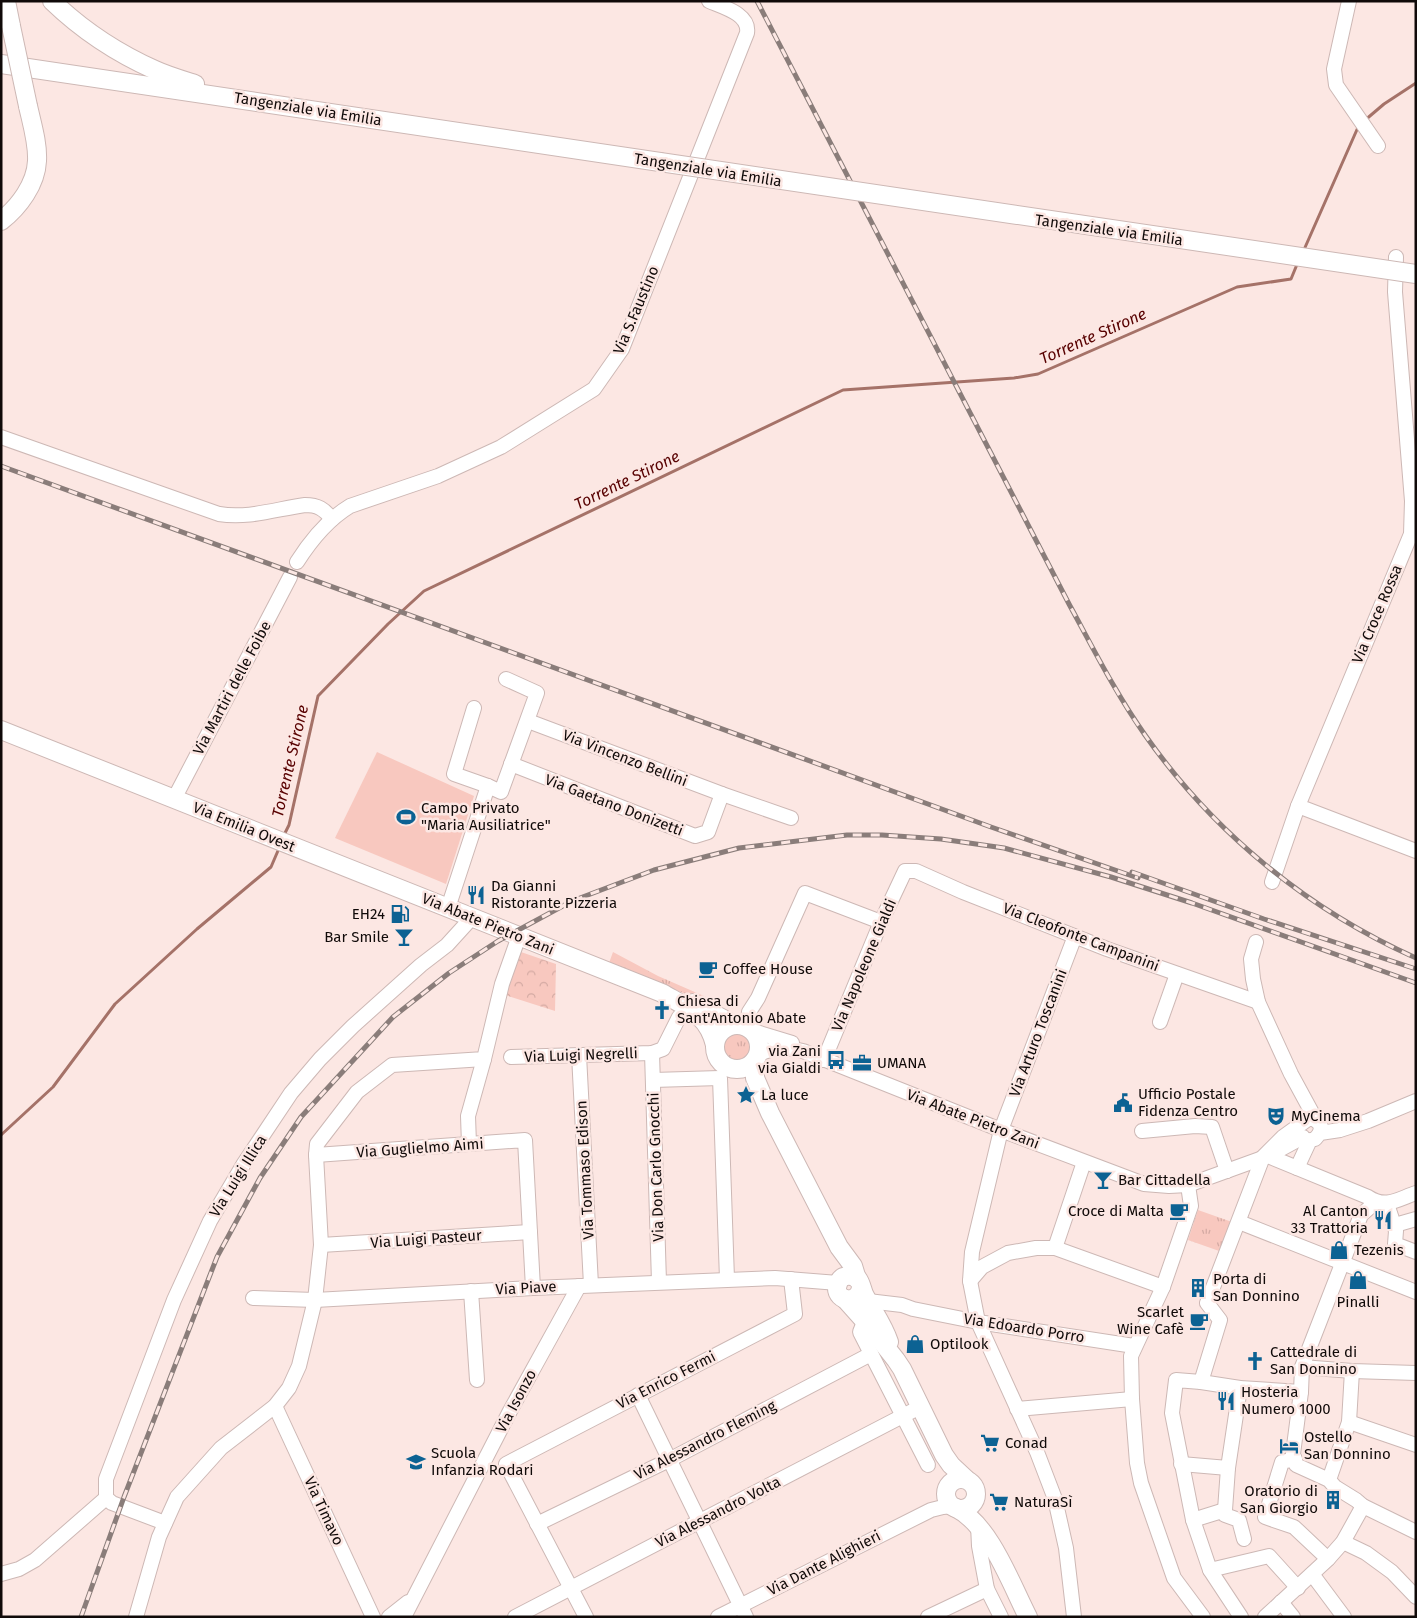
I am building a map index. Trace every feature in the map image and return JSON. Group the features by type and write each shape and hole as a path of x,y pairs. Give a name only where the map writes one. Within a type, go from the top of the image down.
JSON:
{"main road":[{"path":"1,221 11,214 29,190 37,162 34,135 6,1"},
{"path":"52,1 72,20 124,55 156,71 234,98"},
{"name":"Tangenziale via Emilia","path":"1,64 1416,274"},
{"name":"Via Emilia Ovest","path":"1,730 314,855"},
{"name":"Via Abate Pietro Zani","path":"314,855 662,993 695,1012 712,1031 715,1045"},
{"name":"Via Abate Pietro Zani","path":"662,993 685,998 745,1028"},
{"path":"756,1057 745,1067 733,1068 727,1066 718,1057 715,1045 717,1038 728,1027 745,1028 759,1042 755,1078 770,1113 839,1247 853,1266 850,1289 896,1360 944,1455 951,1465 975,1487 978,1525"},
{"path":"733,1068 752,1087 770,1113"},
{"path":"944,1455 950,1500 961,1509 970,1507 976,1500"},
{"path":"950,1500 954,1480 966,1479"},
{"path":"950,1500 978,1525 1028,1617"}],"street":[{"name":"Via S.Faustino","path":"332,519 350,506 438,476 476,460 501,447 594,389 622,349 748,33 747,25 737,14 709,1"},
{"path":"1350,1 1334,70 1336,85 1378,146"},
{"name":"Via Croce Rossa","path":"1272,882 1298,806 1413,532 1395,292 1396,257"},
{"path":"1,437 219,514 244,516 305,505 320,507 332,519 312,539 298,562"},
{"name":"Via Martiri delle Foibe","path":"174,799 290,577"},
{"path":"474,708 454,774 501,792 537,693 506,679"},
{"name":"Via Vincenzo Bellini","path":"528,721 791,818"},
{"name":"Via Gaetano Donizetti","path":"511,764 694,836 708,832 722,794"},
{"path":"448,908 488,786"},
{"path":"1298,806 1416,851"},
{"name":"Via Napoleone Gialdi","path":"824,1060 881,922 905,870"},
{"name":"Via Cleofonte Campanini","path":"905,870 916,871 1075,936 1258,1002"},
{"path":"745,1028 748,1012 758,998 805,893 881,922"},
{"name":"Via Luigi Illica","path":"106,1498 106,1479 110,1467 174,1300 210,1221 243,1165 291,1093 320,1060 353,1026 421,965 447,945 467,923 470,916"},
{"path":"469,1144 468,1116 502,984 519,936"},
{"name":"Via Arturo Toscanini","path":"1074,1617 1066,1548 1055,1499 1037,1452 978,1322 970,1281 972,1252 1001,1130 1075,936"},
{"path":"1256,942 1251,959 1258,1002 1292,1074 1310,1128 1298,1168"},
{"path":"1160,1022 1177,974"},
{"path":"652,1053 663,1049 679,1017"},
{"name":"Via Abate Pietro Zani","path":"745,1028 791,1043 802,1051"},
{"name":"Via Abate Pietro Zani","path":"756,1057 772,1048 785,1047 802,1051 1001,1130 1144,1184 1188,1185 1266,1157"},
{"name":"Via Luigi Negrelli","path":"511,1057 652,1053"},
{"name":"Via Don Carlo Gnocchi","path":"652,1053 659,1282"},
{"name":"Via Tommaso Edison","path":"579,1055 585,1285"},
{"path":"136,1617 159,1537 177,1497 200,1469 222,1448 275,1406 289,1388 299,1366 315,1300 321,1246 317,1144 357,1092 392,1065 484,1058"},
{"path":"653,1080 720,1078 726,1279"},
{"path":"1201,1382 1220,1320 1207,1303 1266,1157 1282,1137 1310,1128 1340,1130 1368,1121 1416,1101"},
{"path":"1142,1131 1195,1126 1212,1127 1227,1171"},
{"name":"Via Guglielmo Aimi","path":"316,1155 525,1140 530,1232"},
{"path":"1266,1157 1298,1168 1381,1203 1395,1225 1395,1244 1416,1252"},
{"path":"1055,1248 1084,1162"},
{"path":"1188,1185 1191,1206 1163,1287 1131,1356 1132,1399 1137,1463 1142,1483 1174,1578 1203,1617"},
{"path":"1328,1559 1294,1527 1265,1517 1288,1460 1293,1454 1301,1392 1302,1366 1361,1214 1381,1203 1416,1193"},
{"path":"1395,1225 1416,1219"},
{"path":"1239,1222 1416,1292"},
{"path":"530,1232 534,1288"},
{"name":"Via Luigi Pasteur","path":"321,1246 530,1232"},
{"path":"970,1281 982,1267 1008,1253 1036,1248 1055,1248 1163,1287"},
{"name":"Via Piave","path":"253,1298 315,1300 585,1285 774,1278 795,1279 850,1289"},
{"name":"Via Enrico Fermi","path":"537,1524 506,1464 795,1314 795,1279"},
{"name":"Via Isonzo","path":"404,1617 510,1411 585,1285"},
{"name":"Via Edoardo Porro","path":"850,1289 913,1309 978,1322 1134,1346"},
{"path":"471,1291 477,1380"},
{"name":"Via Edoardo Porro","path":"871,1323 887,1309 897,1311 913,1309"},
{"path":"871,1323 860,1332 928,1464"},
{"name":"Via Alessandro Fleming","path":"537,1524 669,1460 871,1354"},
{"path":"1302,1366 1352,1371 1416,1373"},
{"path":"1329,1480 1349,1422 1352,1371"},
{"path":"1241,1617 1210,1570 1193,1520 1172,1413 1176,1380 1221,1384 1240,1388 1301,1392"},
{"path":"1240,1388 1228,1468 1225,1514 1240,1520 1244,1539"},
{"path":"638,1395 743,1611"},
{"path":"1016,1409 1132,1399"},
{"name":"Via Timavo","path":"275,1406 373,1617"},
{"name":"Via Alessandro Volta","path":"515,1617 920,1408"},
{"path":"1349,1422 1416,1445"},
{"path":"1288,1460 1329,1480 1335,1487 1363,1506 1416,1532"},
{"path":"1181,1464 1228,1468"},
{"path":"1,1574 19,1570 35,1560 106,1498 112,1503 165,1523"},
{"name":"Via Dante Alighieri","path":"718,1617 743,1611 931,1510 940,1502 950,1500"},
{"path":"1265,1617 1328,1559 1343,1542 1363,1506"},
{"path":"1193,1520 1225,1510"},
{"path":"537,1524 586,1617"},
{"path":"978,1525 979,1546 987,1589 1001,1617"},
{"path":"1343,1542 1366,1553 1392,1572 1416,1597"},
{"path":"1210,1570 1269,1556 1298,1588"},
{"path":"1312,1574 1344,1617"},
{"path":"928,1617 987,1589"},
{"name":"Via Isonzo","path":"389,1617 415,1597"},
{"path":"1281,1602 1293,1617"}],"green space":[{"name":"Campo Privato \"Maria Ausiliatrice\"","path":"377,752 474,796 446,884 335,838"},
{"path":"518,951 556,964 555,1011 505,995"},
{"path":"613,952 658,976 720,1003 715,1010 696,998 609,963"},
{"path":"736,1032 746,1036 750,1046 746,1056 736,1060 726,1056 722,1046 726,1036"},
{"path":"1198,1210 1232,1222 1222,1252 1188,1240"}],"waterway":[{"name":"Torrente Stirone","path":"1364,121 1384,104 1416,83"},
{"name":"Torrente Stirone","path":"1303,252 1359,125"},
{"name":"Torrente Stirone","path":"284,835 289,825 318,696 388,624 424,591 843,390 1014,378 1038,374 1237,287 1291,279 1298,262"},
{"name":"Torrente Stirone","path":"1,1135 53,1087 115,1004 197,929 271,867 280,846"}],"railway":[{"path":"757,1 1069,604 1115,687 1145,735 1201,804 1232,836 1266,865 1338,917 1376,939 1416,958"},
{"path":"1,466 991,827 1138,878"},
{"path":"81,1617 124,1497 217,1257 260,1178 301,1117 393,1017 449,973 498,941 572,901 654,870 739,848 847,835 941,839 1004,848 1111,877 1192,903 1416,983"},
{"path":"1132,872 1264,919 1416,969"}],"place":[{"name":"Campo Privato \"Maria Ausiliatrice\"","path":"406,817"},
{"name":"Da Gianni Ristorante Pizzeria","path":"476,895"},
{"name":"EH24","path":"400,914"},
{"name":"Bar Smile","path":"404,937"},
{"name":"Coffee House","path":"708,969"},
{"name":"Chiesa di Sant'Antonio Abate","path":"662,1010"},
{"name":"via Zani via Gialdi","path":"836,1060"},
{"name":"UMANA","path":"862,1063"},
{"name":"La luce","path":"746,1095"},
{"name":"Ufficio Postale Fidenza Centro","path":"1123,1103"},
{"name":"MyCinema","path":"1276,1116"},
{"name":"Bar Cittadella","path":"1103,1180"},
{"name":"Croce di Malta","path":"1179,1211"},
{"name":"Al Canton 33 Trattoria","path":"1383,1220"},
{"name":"Tezenis","path":"1339,1250"},
{"name":"Pinalli","path":"1358,1280"},
{"name":"Porta di San Donnino","path":"1198,1288"},
{"name":"Scarlet Wine Cafè","path":"1199,1321"},
{"name":"Optilook","path":"915,1344"},
{"name":"Cattedrale di San Donnino","path":"1255,1361"},
{"name":"Hosteria Numero 1000","path":"1226,1401"},
{"name":"Conad","path":"990,1443"},
{"name":"Ostello San Donnino","path":"1289,1446"},
{"name":"Scuola Infanzia Rodari","path":"416,1462"},
{"name":"Oratorio di San Giorgio","path":"1333,1500"},
{"name":"NaturaSì","path":"999,1502"}]}
